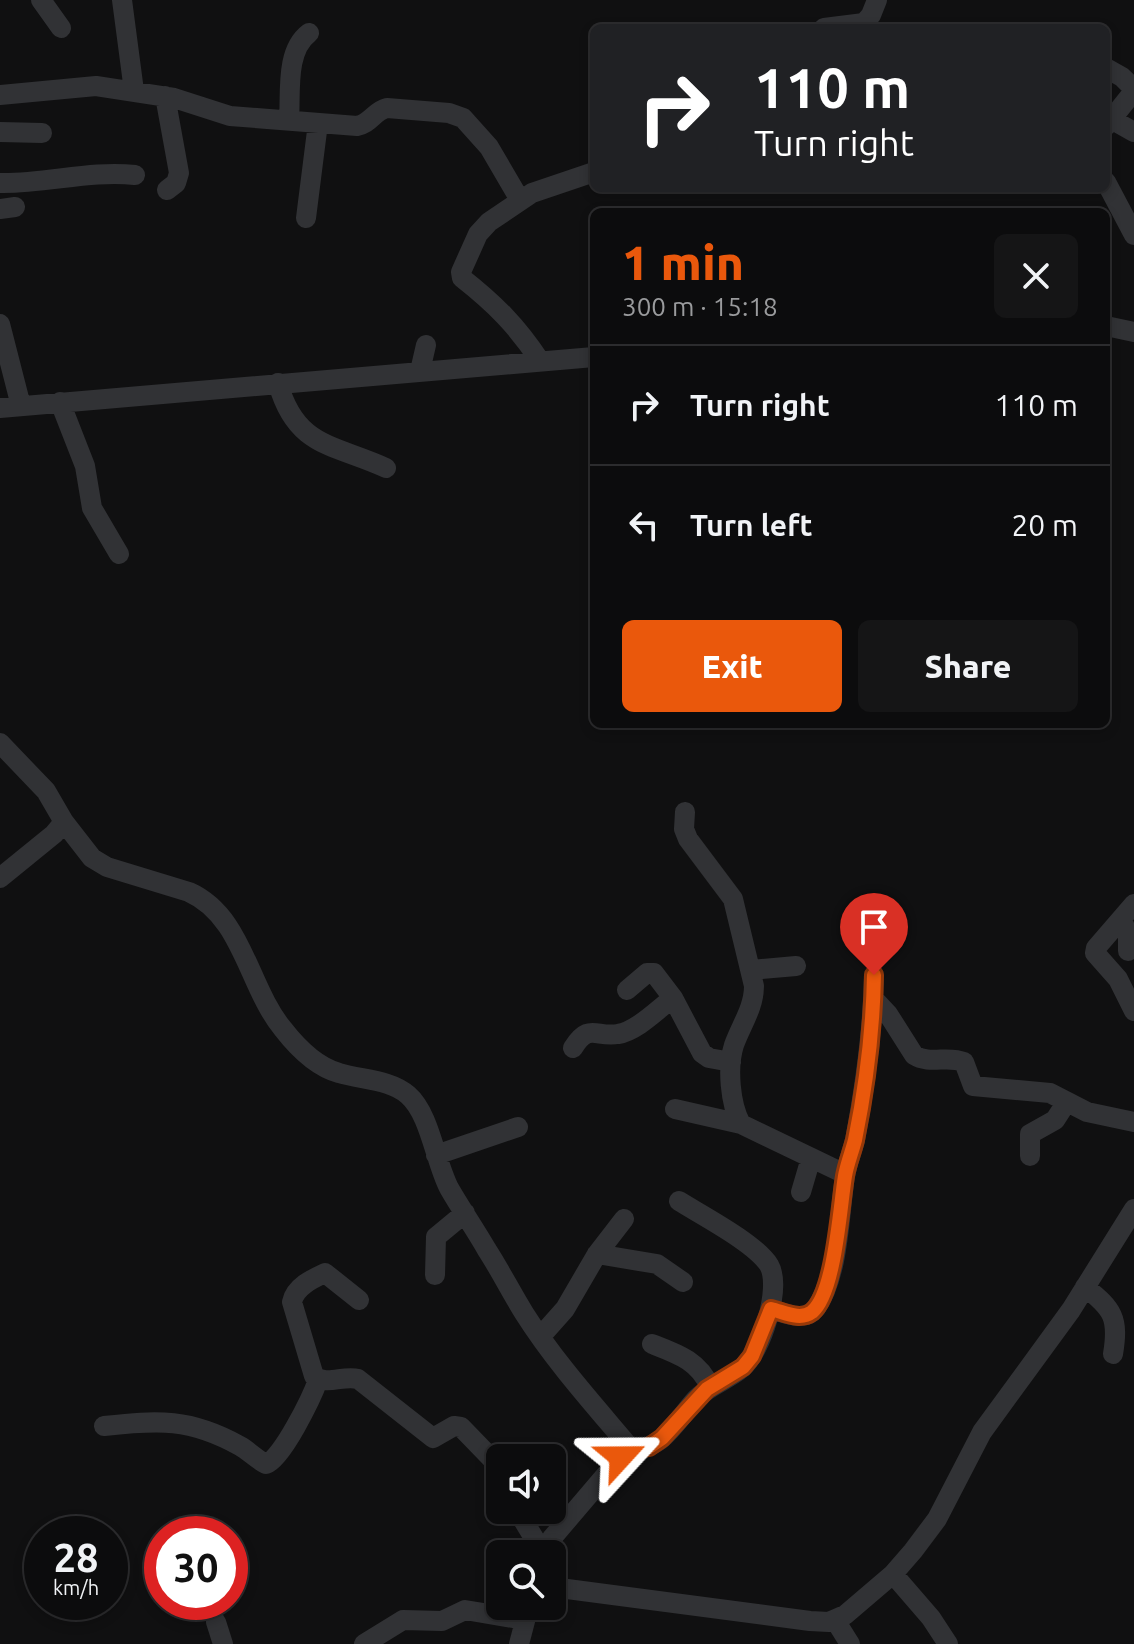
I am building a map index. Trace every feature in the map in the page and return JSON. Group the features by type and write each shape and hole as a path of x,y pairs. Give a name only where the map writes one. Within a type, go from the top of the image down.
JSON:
{"street":[{"path":"41,0 61,28"},
{"path":"122,0 134,91"},
{"path":"866,24 877,0"},
{"path":"289,121 292,64 300,40 309,33"},
{"path":"1110,70 1122,77 1134,90 1110,120"},
{"path":"0,95 84,86 165,96 222,114 318,123 364,125 380,109 387,108 457,115 484,141 520,200"},
{"path":"165,96 179,173 176,183 167,190"},
{"path":"306,218 318,123"},
{"path":"1110,124 1134,132"},
{"path":"0,132 42,133"},
{"path":"0,183 35,183 111,173 135,175"},
{"path":"540,361 500,308 462,278 461,272 478,234 489,222 538,191 590,173"},
{"path":"1110,189 1133,229"},
{"path":"0,324 21,406"},
{"path":"1110,327 1134,332"},
{"path":"420,371 426,345"},
{"path":"0,408 590,357"},
{"path":"278,383 283,401 301,429 327,445 386,468"},
{"path":"60,402 85,466 92,508 119,554"},
{"path":"0,743 39,782 92,858 107,867 202,898 236,941 280,1026 320,1065 337,1073 392,1085 409,1095 421,1113 449,1188 525,1314 583,1392 632,1450"},
{"path":"685,812 684,829 688,839 733,899 751,970 754,998 734,1046 731,1062 735,1113 741,1124"},
{"path":"0,878 54,834 64,822"},
{"path":"1128,912 1128,951"},
{"path":"1128,912 1095,953 1118,979 1134,1011"},
{"path":"751,970 796,966"},
{"path":"627,990 647,973 654,973 673,998 702,1053 709,1058 731,1062"},
{"path":"771,1309 800,1317 808,1315 816,1308 829,1277 867,1064 874,975"},
{"path":"573,1048 579,1037 587,1032 624,1033 673,998"},
{"path":"873,998 888,1014 914,1055 921,1060 958,1059 964,1062 973,1086 1050,1093 1087,1112 1134,1122"},
{"path":"1030,1156 1030,1134 1055,1120 1066,1103"},
{"path":"675,1109 741,1124 845,1174"},
{"path":"436,1155 518,1127"},
{"path":"801,1192 811,1158"},
{"path":"553,1540 621,1457 632,1450 649,1447 662,1438 694,1401 743,1367 752,1356 771,1309 774,1284 770,1267 756,1251 679,1201"},
{"path":"566,1589 832,1621 845,1615 893,1574 937,1519 982,1432 1085,1287 1134,1209"},
{"path":"435,1275 436,1237 465,1213"},
{"path":"541,1336 574,1296 597,1254 624,1219"},
{"path":"597,1254 657,1264 683,1282"},
{"path":"359,1300 325,1273 300,1288 292,1297 312,1373 318,1380 324,1381 350,1377 358,1379 433,1438 454,1426 461,1427 486,1453"},
{"path":"1085,1287 1105,1302 1113,1314 1116,1323 1113,1354"},
{"path":"652,1344 687,1358 697,1366 710,1387"},
{"path":"104,1426 157,1420 194,1426 243,1447 266,1464 279,1453 313,1396 318,1380"},
{"path":"893,1574 931,1618 948,1644"},
{"path":"364,1644 403,1620 442,1621 465,1610 486,1611"},
{"path":"519,1644 525,1620"},
{"path":"832,1621 833,1644"},
{"path":"832,1621 850,1644"},
{"path":"216,1622 223,1644"}],"route":[{"path":"621,1457 632,1450 649,1447 662,1438 707,1389 743,1367 752,1356 771,1309 800,1317 816,1308 829,1277 845,1174 854,1142 867,1064 874,975"}]}
